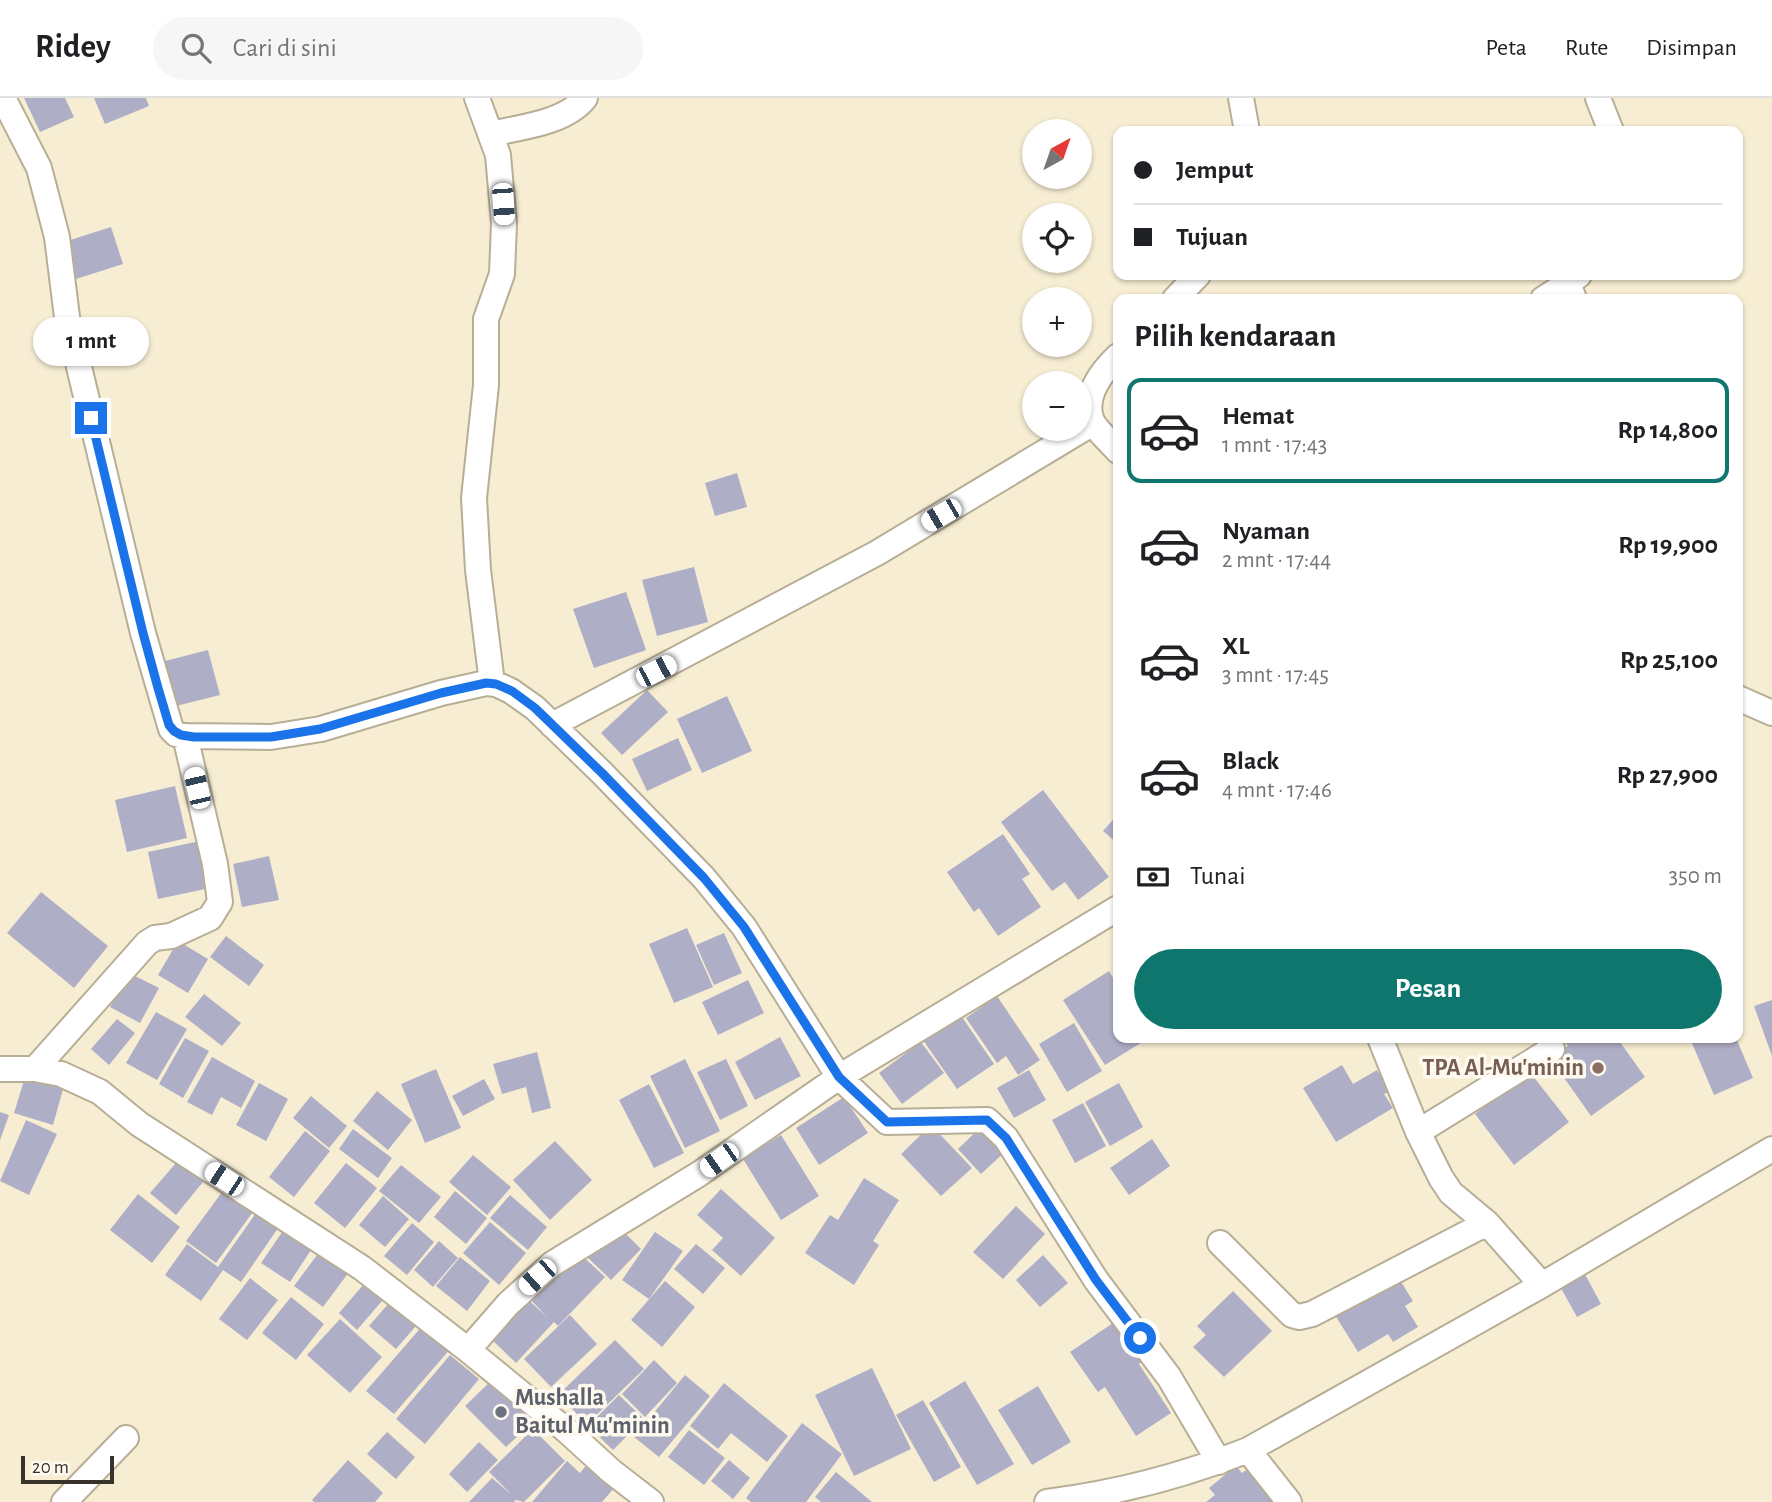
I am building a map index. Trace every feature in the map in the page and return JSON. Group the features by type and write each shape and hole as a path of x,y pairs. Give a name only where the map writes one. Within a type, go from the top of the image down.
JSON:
{"street":[{"path":"3,98 39,168 57,237 67,317 143,633 169,725 176,734 271,737 296,733 320,729 441,693 492,683 521,697 704,878 744,927 839,1077 887,1122 987,1120 1006,1138 1096,1280 1169,1377 1219,1462"},
{"path":"477,98 498,155 502,184 502,274 486,319 486,385 474,498 478,570 492,683"},
{"path":"491,134 552,119 578,106 585,98"},
{"path":"1241,98 1246,126"},
{"path":"1598,98 1609,126"},
{"path":"1180,294 1193,280"},
{"path":"1555,294 1574,286"},
{"path":"1113,363 1092,391 1089,411 1093,423 1113,445"},
{"path":"552,725 877,553 1093,423"},
{"path":"1743,700 1772,713"},
{"path":"35,1069 147,943 155,938 171,936 210,918 220,902 215,864 185,736"},
{"path":"468,1350 508,1304 552,1264 699,1174 839,1077 1113,911"},
{"path":"1382,1043 1418,1132 1451,1193 1488,1223 1542,1285"},
{"path":"1418,1132 1552,1049"},
{"path":"0,1069 35,1069 61,1074 100,1092 139,1124 362,1268 468,1350 651,1502"},
{"path":"1047,1502 1138,1487 1219,1462 1248,1450 1542,1285 1772,1149"},
{"path":"1220,1243 1279,1304 1292,1315 1299,1317 1312,1314 1488,1223"},
{"path":"64,1502 126,1438"},
{"path":"1248,1450 1289,1502"}],"building":[{"path":"24,98 65,98 74,117 40,132"},
{"path":"94,98 146,98 149,106 105,124"},
{"path":"111,227 123,264 76,279 64,242"},
{"path":"737,473 747,507 715,516 705,483"},
{"path":"694,567 708,622 657,636 642,580"},
{"path":"626,592 646,650 594,668 573,609"},
{"path":"208,650 220,695 176,706 165,661"},
{"path":"647,690 668,712 622,755 601,733"},
{"path":"727,696 752,751 702,773 677,719"},
{"path":"678,738 692,770 647,791 632,759"},
{"path":"175,786 187,838 127,852 115,800"},
{"path":"1043,790 1109,877 1078,900 1065,882 1052,891 1001,822"},
{"path":"1113,820 1113,840 1103,831"},
{"path":"1003,834 1030,874 1022,879 1041,907 998,936 979,908 974,912 947,872"},
{"path":"200,841 210,888 158,899 148,852"},
{"path":"269,856 279,900 242,907 233,864"},
{"path":"41,892 108,946 74,988 7,933"},
{"path":"687,928 713,987 674,1003 649,944"},
{"path":"724,933 742,973 714,985 696,945"},
{"path":"226,936 264,965 249,986 210,957"},
{"path":"178,941 208,959 188,993 158,975"},
{"path":"1109,971 1113,978 1113,1043 1141,1043 1105,1065 1063,1000"},
{"path":"129,973 159,988 140,1023 110,1007"},
{"path":"748,980 764,1013 718,1035 702,1002"},
{"path":"204,994 241,1023 222,1046 185,1017"},
{"path":"997,996 1040,1060 1018,1075 1006,1056 997,1063 966,1018"},
{"path":"1772,1000 1772,1056 1754,1006"},
{"path":"156,1012 187,1029 157,1080 126,1063"},
{"path":"960,1014 994,1064 957,1089 923,1040"},
{"path":"117,1019 135,1033 109,1065 91,1049"},
{"path":"1074,1023 1102,1071 1067,1092 1039,1044"},
{"path":"780,1037 801,1076 755,1100 735,1062"},
{"path":"185,1038 209,1051 183,1098 159,1084"},
{"path":"921,1042 944,1073 902,1104 879,1073"},
{"name":"TPA Al-Mu'minin","path":"1565,1043 1621,1043 1645,1077 1591,1116 1550,1058 1568,1046"},
{"path":"1692,1043 1738,1043 1753,1078 1714,1095"},
{"path":"537,1052 551,1108 532,1113 526,1087 502,1094 493,1064"},
{"path":"212,1057 255,1081 241,1108 221,1097 212,1115 187,1102"},
{"path":"685,1059 720,1131 685,1148 650,1076"},
{"path":"726,1059 748,1106 720,1120 697,1072"},
{"path":"1342,1065 1353,1084 1377,1070 1390,1091 1384,1094 1393,1108 1336,1142 1303,1088"},
{"path":"436,1069 461,1128 425,1143 401,1084"},
{"path":"1029,1070 1046,1100 1014,1118 997,1088"},
{"path":"27,1071 65,1082 53,1125 14,1113"},
{"path":"1529,1071 1569,1122 1514,1165 1475,1114"},
{"path":"484,1079 495,1099 463,1116 452,1096"},
{"path":"259,1083 288,1099 266,1141 236,1125"},
{"path":"1119,1083 1143,1127 1110,1146 1085,1102"},
{"path":"649,1084 684,1153 654,1168 619,1100"},
{"path":"377,1091 412,1120 388,1150 353,1121"},
{"path":"311,1096 347,1126 329,1148 293,1118"},
{"path":"844,1097 868,1133 819,1165 796,1128"},
{"path":"1083,1103 1106,1146 1075,1163 1052,1120"},
{"path":"0,1112 9,1115 0,1140"},
{"path":"26,1120 57,1134 29,1195 0,1181"},
{"path":"985,1123 1009,1148 981,1174 958,1149"},
{"path":"931,1125 972,1168 941,1196 901,1154"},
{"path":"353,1129 392,1158 378,1178 339,1149"},
{"path":"305,1131 330,1151 294,1197 269,1177"},
{"path":"781,1135 819,1196 781,1220 743,1159"},
{"path":"1152,1139 1170,1166 1129,1195 1110,1168"},
{"path":"555,1141 592,1180 550,1220 513,1180"},
{"path":"473,1155 511,1187 487,1215 449,1182"},
{"path":"182,1156 207,1177 176,1215 150,1193"},
{"path":"346,1163 377,1188 345,1228 314,1203"},
{"path":"401,1165 441,1197 419,1223 379,1191"},
{"path":"864,1178 899,1200 873,1241 879,1245 854,1285 805,1253 830,1215 838,1220"},
{"path":"228,1184 257,1206 216,1263 186,1241"},
{"path":"721,1189 775,1238 741,1276 712,1250 723,1238 697,1215"},
{"path":"455,1191 487,1218 466,1244 434,1217"},
{"path":"138,1194 180,1227 152,1263 110,1230"},
{"path":"510,1195 547,1227 528,1250 490,1218"},
{"path":"383,1196 409,1219 385,1247 359,1225"},
{"path":"261,1206 283,1221 241,1282 223,1270 201,1301 165,1275 187,1244 218,1267"},
{"path":"1016,1206 1045,1234 1003,1279 973,1252"},
{"path":"490,1222 526,1253 499,1285 463,1253"},
{"path":"412,1223 434,1242 407,1275 384,1256"},
{"path":"616,1224 641,1249 611,1280 586,1256"},
{"path":"287,1225 315,1244 290,1282 261,1263"},
{"path":"655,1232 683,1251 649,1299 622,1280"},
{"path":"439,1241 458,1258 433,1287 414,1270"},
{"path":"696,1244 725,1268 703,1294 674,1269"},
{"path":"323,1247 352,1268 323,1307 294,1286"},
{"path":"576,1250 605,1277 558,1326 554,1322 516,1363 487,1335 524,1296 547,1317 529,1298"},
{"path":"1043,1255 1068,1283 1040,1307 1016,1280"},
{"path":"460,1257 490,1281 467,1311 436,1286"},
{"path":"1581,1267 1601,1304 1577,1317 1557,1281"},
{"path":"370,1277 388,1294 357,1330 339,1313"},
{"path":"1398,1277 1413,1301 1405,1306 1418,1327 1393,1342 1388,1334 1358,1352 1335,1315"},
{"path":"250,1278 278,1300 247,1340 219,1319"},
{"path":"665,1281 695,1307 662,1347 631,1320"},
{"path":"1233,1291 1272,1331 1224,1377 1193,1347 1206,1335 1197,1326"},
{"path":"395,1296 421,1320 396,1349 369,1326"},
{"path":"291,1297 324,1324 296,1360 262,1333"},
{"path":"570,1315 597,1344 551,1387 524,1359"},
{"path":"1122,1317 1149,1357 1139,1364 1171,1413 1136,1436 1105,1387 1098,1392 1070,1352"},
{"path":"340,1319 382,1357 350,1393 307,1355"},
{"path":"424,1324 451,1348 394,1414 366,1391"},
{"path":"615,1340 644,1369 587,1424 558,1395"},
{"path":"450,1355 479,1379 425,1444 396,1419"},
{"path":"654,1360 677,1383 645,1417 622,1394"},
{"path":"872,1368 911,1449 854,1476 815,1395"},
{"path":"685,1375 710,1396 659,1457 634,1437"},
{"name":"Mushalla Baitul Mu'minin","path":"496,1376 537,1418 506,1447 465,1406"},
{"path":"965,1381 1014,1464 977,1485 929,1403"},
{"path":"724,1383 788,1436 767,1462 731,1433 718,1449 690,1426"},
{"path":"1038,1386 1071,1442 1032,1465 998,1410"},
{"path":"619,1395 644,1419 613,1450 588,1426"},
{"path":"923,1400 961,1467 934,1482 896,1415"},
{"path":"802,1423 842,1454 806,1502 751,1502 746,1498"},
{"path":"533,1429 565,1461 524,1502 469,1502 492,1478 511,1494 489,1472"},
{"path":"689,1430 725,1458 704,1485 668,1457"},
{"path":"387,1432 415,1457 396,1479 367,1454"},
{"path":"479,1442 498,1460 467,1492 449,1474"},
{"path":"348,1460 383,1493 375,1502 314,1502 312,1500"},
{"path":"729,1460 750,1478 733,1499 711,1481"},
{"path":"567,1461 580,1473 588,1463 615,1487 602,1502 532,1502"},
{"path":"1236,1466 1242,1473 1252,1466 1281,1502 1206,1502 1215,1495 1209,1488"},
{"path":"836,1472 872,1502 821,1502 815,1497"}],"place":[{"name":"TPA Al-Mu'minin","path":"1598,1068"},
{"name":"Mushalla Baitul Mu'minin","path":"501,1412"}],"route":[{"path":"91,418 143,633 169,725 176,734 194,737 271,737 320,729 441,693 486,683 512,691 535,708 602,773 704,878 744,927 839,1077 887,1122 987,1120 1006,1138 1096,1280 1140,1338"}]}
